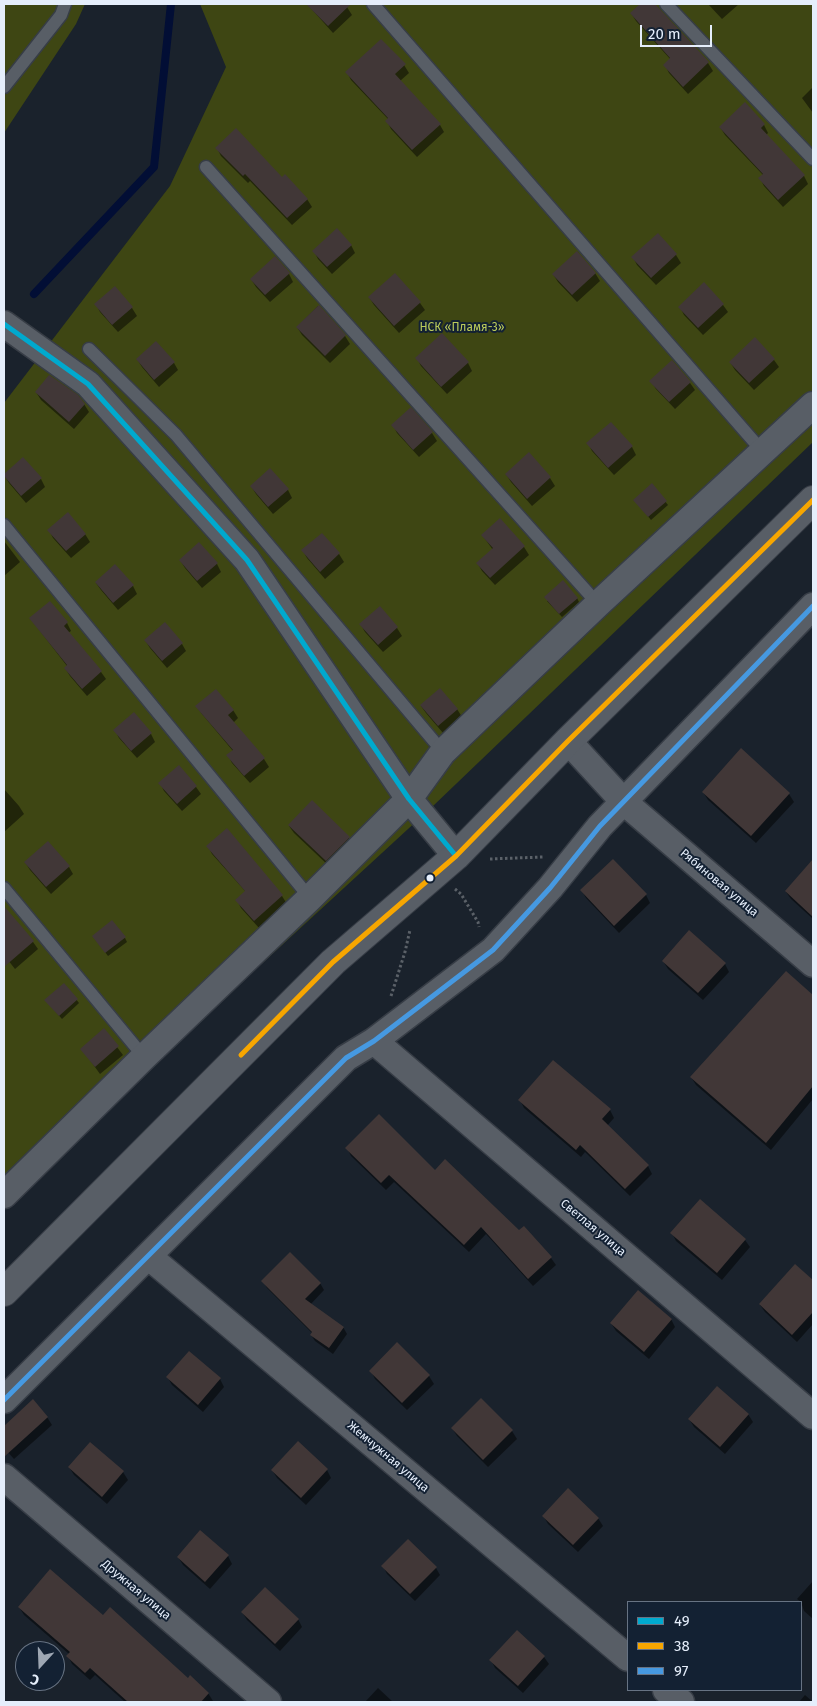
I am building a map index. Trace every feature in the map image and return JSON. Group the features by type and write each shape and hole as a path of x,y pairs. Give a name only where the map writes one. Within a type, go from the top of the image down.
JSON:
{"street":[{"path":"4,324 88,384 247,560 409,799 456,856"},
{"path":"4,1195 144,1057 310,898 409,799 443,752 598,604 813,405"},
{"path":"4,1292 333,962 456,856 568,741 813,502"},
{"path":"4,1400 346,1058 383,1034 493,950 550,888 600,826 813,606"},
{"name":"Рябиновая улица","path":"568,741 624,802 813,964"},
{"name":"Светлая улица","path":"383,1034 813,1416"},
{"name":"Жемчужная улица","path":"148,1256 627,1657"},
{"name":"Дружная улица","path":"4,1477 268,1702"},
{"path":"667,1691 681,1702"}],"lane":[{"path":"4,87 61,15 65,4"},
{"path":"373,4 763,452"},
{"path":"666,4 813,159"},
{"path":"206,167 598,604"},
{"path":"89,349 176,435 443,752"},
{"path":"4,525 310,898"},
{"path":"4,888 144,1057"}],"path":[{"path":"488,860 576,855"},
{"path":"450,886 461,894 478,922 487,954"},
{"path":"383,1034 391,994 405,952 411,926"}],"green space":[{"path":"4,4 85,4 76,24 4,133"},
{"name":"НСК «Пламя-3»","path":"200,4 813,4 813,442 433,806 4,1201 4,403 170,186 226,67"}],"building":[{"path":"306,4 351,4 328,26"},
{"path":"640,4 655,4 709,62 683,87 663,65 670,58 630,13"},
{"path":"381,39 406,64 395,74 441,124 412,150 385,121 388,118 345,72"},
{"path":"745,102 765,124 761,128 805,175 778,200 758,178 763,174 719,127"},
{"path":"236,128 282,177 285,174 308,199 287,218 245,174 243,176 215,148"},
{"path":"337,228 352,245 327,267 312,251"},
{"path":"658,233 677,254 651,278 631,257"},
{"path":"577,251 596,273 572,295 552,274"},
{"path":"275,256 290,273 265,295 250,279"},
{"path":"395,273 421,302 394,326 368,297"},
{"path":"704,282 724,304 698,328 678,307"},
{"path":"115,286 133,307 112,325 94,304"},
{"path":"319,305 346,335 325,356 296,327"},
{"path":"442,333 469,362 441,387 415,358"},
{"path":"755,337 775,359 749,383 729,362"},
{"path":"156,341 175,362 154,380 136,359"},
{"path":"672,360 691,382 669,402 649,381"},
{"path":"49,375 78,395 85,404 69,422 35,392"},
{"path":"411,407 433,432 413,450 391,425"},
{"path":"611,422 633,446 608,468 586,443"},
{"path":"529,452 551,477 527,499 505,474"},
{"path":"23,457 42,478 21,496 4,474"},
{"path":"270,468 289,489 268,507 250,486"},
{"path":"652,483 667,501 648,517 633,500"},
{"path":"68,512 86,534 66,551 47,530"},
{"path":"500,518 525,546 490,578 476,563 493,548 481,535"},
{"path":"322,533 340,553 320,572 301,550"},
{"path":"199,542 218,563 197,581 179,560"},
{"path":"115,564 134,585 113,603 95,582"},
{"path":"563,580 578,598 559,614 544,597"},
{"path":"50,601 68,622 64,626 102,671 82,689 64,668 67,665 29,618"},
{"path":"380,606 398,627 378,645 359,624"},
{"path":"165,622 183,643 162,661 144,640"},
{"path":"440,688 458,709 438,726 420,705"},
{"path":"216,689 234,710 228,715 265,758 244,776 226,755 233,750 195,706"},
{"path":"134,712 152,733 131,751 113,730"},
{"path":"741,748 790,793 751,836 702,792"},
{"path":"179,765 197,786 177,804 158,783"},
{"path":"312,800 350,837 326,861 288,825"},
{"path":"227,828 283,895 254,921 235,900 245,891 206,846"},
{"path":"48,841 70,866 46,887 24,862"},
{"path":"613,859 647,894 614,926 580,890"},
{"path":"813,859 813,917 785,891"},
{"path":"4,906 34,941 4,967"},
{"path":"112,920 126,937 105,953 92,936"},
{"path":"689,930 726,963 698,993 662,961"},
{"path":"786,971 813,995 813,1086 766,1143 690,1077"},
{"path":"64,983 78,999 59,1016 44,1000"},
{"path":"104,1028 119,1046 95,1067 80,1049"},
{"path":"553,1060 611,1109 602,1119 649,1165 625,1189 580,1145 576,1150 518,1100"},
{"path":"379,1114 435,1170 445,1159 519,1230 524,1226 552,1257 528,1279 481,1227 464,1245 389,1175 381,1183 345,1148"},
{"path":"700,1199 746,1239 717,1273 670,1233"},
{"path":"290,1252 321,1283 305,1299 344,1327 329,1348 310,1335 312,1332 261,1281"},
{"path":"795,1264 813,1280 813,1312 792,1335 759,1304"},
{"path":"638,1290 672,1319 644,1352 610,1323"},
{"path":"397,1342 430,1375 402,1403 369,1371"},
{"path":"189,1351 221,1378 198,1405 166,1377"},
{"path":"717,1386 749,1414 720,1447 688,1419"},
{"path":"481,1398 513,1430 483,1460 451,1428"},
{"path":"33,1399 48,1417 4,1457 4,1426"},
{"path":"298,1441 328,1469 301,1498 271,1470"},
{"path":"90,1442 124,1471 102,1497 68,1467"},
{"path":"568,1488 599,1518 573,1545 542,1516"},
{"path":"200,1530 229,1555 205,1582 177,1557"},
{"path":"408,1539 437,1567 410,1594 381,1566"},
{"path":"50,1569 103,1615 110,1607 188,1678 190,1675 209,1693 201,1702 128,1702 90,1668 85,1673 66,1656 70,1652 65,1648 65,1641 57,1641 18,1607"},
{"path":"265,1587 299,1619 275,1644 241,1612"},
{"path":"517,1630 545,1656 518,1686 489,1660"}],"waterway":[{"path":"34,294 154,167 171,4"}],"transit line":[{"name":"49","path":"4,324 88,384 247,560 409,799 456,856"},
{"name":"38","path":"241,1055 333,962 456,856 568,741 813,500"},
{"name":"97","path":"4,1400 346,1058 374,1041 493,950 550,888 600,826 813,606"}]}
